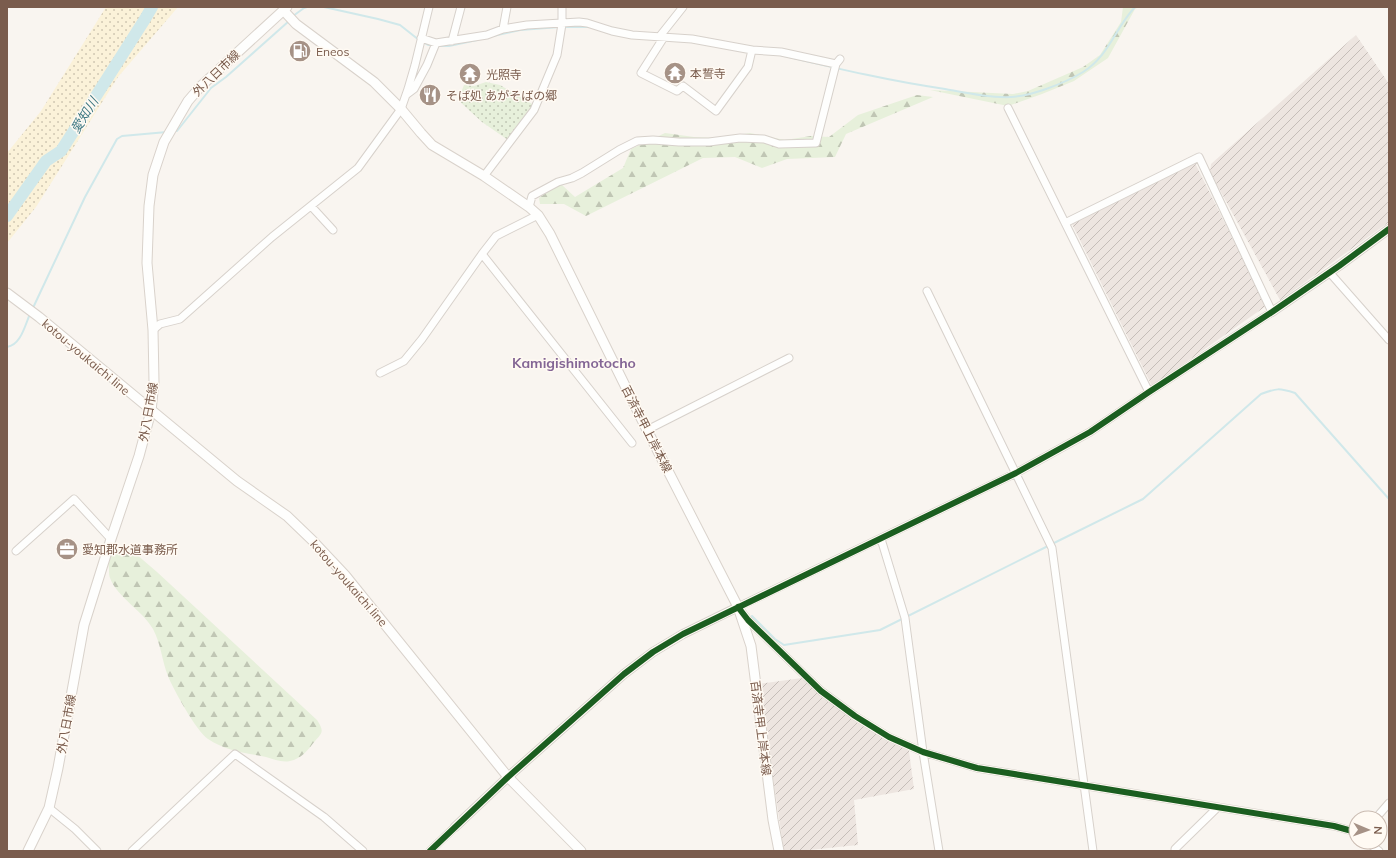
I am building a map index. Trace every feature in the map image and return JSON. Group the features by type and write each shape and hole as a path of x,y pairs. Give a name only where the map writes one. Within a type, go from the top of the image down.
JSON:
{"main road":[{"name":"百済寺甲上岸本線","path":"287,11 296,24 374,82 401,109 432,144 484,176 529,207 538,215 550,234 647,430 738,607 751,646 772,812 779,851"},
{"name":"外八日市線","path":"28,851 49,808 58,768 84,625 139,456 151,411 154,382 153,330 147,263 149,206 153,175 164,142 188,101 201,86 287,11"},
{"name":"kotou-youkaichi line","path":"7,293 237,481 286,516 313,540 345,575 508,777 581,851"}],"street":[{"path":"153,330 160,324 180,319 272,238 358,168 401,109 415,65 430,7"},
{"path":"452,41 461,7"},
{"path":"503,29 507,7"},
{"path":"484,176 534,110 557,55 562,24 562,7"},
{"path":"683,7 662,37 641,73 677,91 683,86 716,111 748,67 752,50"},
{"path":"421,38 436,43 488,35 503,29 527,25 587,23 612,31 632,35 692,39 752,50 781,52 838,61 816,143 779,144 764,139 740,138 709,142 653,140 637,141 619,150 582,173 558,182 532,196 529,207"},
{"path":"406,94 414,89 427,65 436,43"},
{"path":"1008,108 1149,392"},
{"path":"1065,223 1198,157 1272,312"},
{"path":"311,206 333,230"},
{"path":"380,373 404,361 496,236 538,215"},
{"path":"430,851 508,777 624,674 652,652 683,634 1016,473 1090,432 1330,273 1389,229"},
{"path":"482,254 632,444"},
{"path":"1330,273 1389,340"},
{"path":"927,291 1052,548 1093,851"},
{"path":"647,430 789,358"},
{"path":"16,551 74,500 111,539"},
{"path":"881,539 905,618 923,752 939,851"},
{"path":"738,607 748,620 821,691 855,716 889,737 923,752 977,768 1334,826 1348,830"},
{"path":"132,851 235,754 324,817 363,851"},
{"path":"1175,851 1175,849 1218,807"},
{"path":"49,808 75,830 93,850"}],"shaded area":[{"path":"1356,35 1389,84 1389,222 1280,300 1210,172 1211,164"},
{"path":"1195,163 1266,306 1152,386 1072,224"},
{"path":"802,678 820,695 870,730 909,751 914,789 854,800 858,845 799,851 784,851 759,684"}],"green space":[{"path":"1123,7 1139,7 1135,9 1108,58 1074,81 1008,106 930,90 1013,94 1028,91 1083,67 1100,55 1121,22"},
{"path":"486,82 500,85 532,104 532,109 508,140 482,122 458,100 464,85 474,86"},
{"path":"917,95 933,97 846,134 835,157 787,159 762,168 735,157 703,158 586,216 564,204 540,204 539,198 556,186 562,185 575,197 623,168 631,149 665,133 694,137 717,138 750,133 785,140 811,136 829,137 858,115"},
{"path":"129,548 317,720 322,731 304,754 294,760 281,761 229,749 215,743 203,735 186,710 171,682 158,641 149,622 124,598 113,585 110,578 108,563 110,555 112,552"}],"sand":[{"path":"106,7 178,7 118,77 36,207 7,243 7,153 41,111"}],"waterway":[{"name":"愛知川","path":"7,216 46,161 61,151 152,7"},
{"path":"293,16 307,7"},
{"path":"324,7 400,25 419,40"},
{"path":"780,55 862,74 924,86 987,96 1019,96 1038,92 1083,72 1106,50 1128,15 1135,7"},
{"path":"173,131 177,131 211,88 226,77 289,21"},
{"path":"493,36 520,30 560,27"},
{"path":"564,27 590,27"},
{"path":"440,46 449,46 477,40"},
{"path":"423,42 428,45 434,45"},
{"path":"32,310 85,197 117,139 122,136 167,132"},
{"path":"7,347 16,343 19,339 30,314"},
{"path":"1052,544 1143,499 1261,394 1275,390 1295,393 1389,499"},
{"path":"752,616 775,639 784,645 880,630 1048,546"}],"cycle path":[{"path":"430,851 508,777 624,674 653,652 683,634 1016,473 1090,432 1272,312 1339,266 1389,229"},
{"path":"738,607 748,620 821,691 855,716 889,737 923,752 977,768 1334,826 1348,830"}],"place":[{"name":"Eneos","path":"300,51"},
{"name":"本誓寺","path":"675,73"},
{"name":"光照寺","path":"470,74"},
{"name":"そば処 あがそばの郷","path":"430,95"},
{"name":"愛知郡水道事務所","path":"67,549"}],"district":[{"name":"Kamigishimotocho","path":"574,363"}]}
